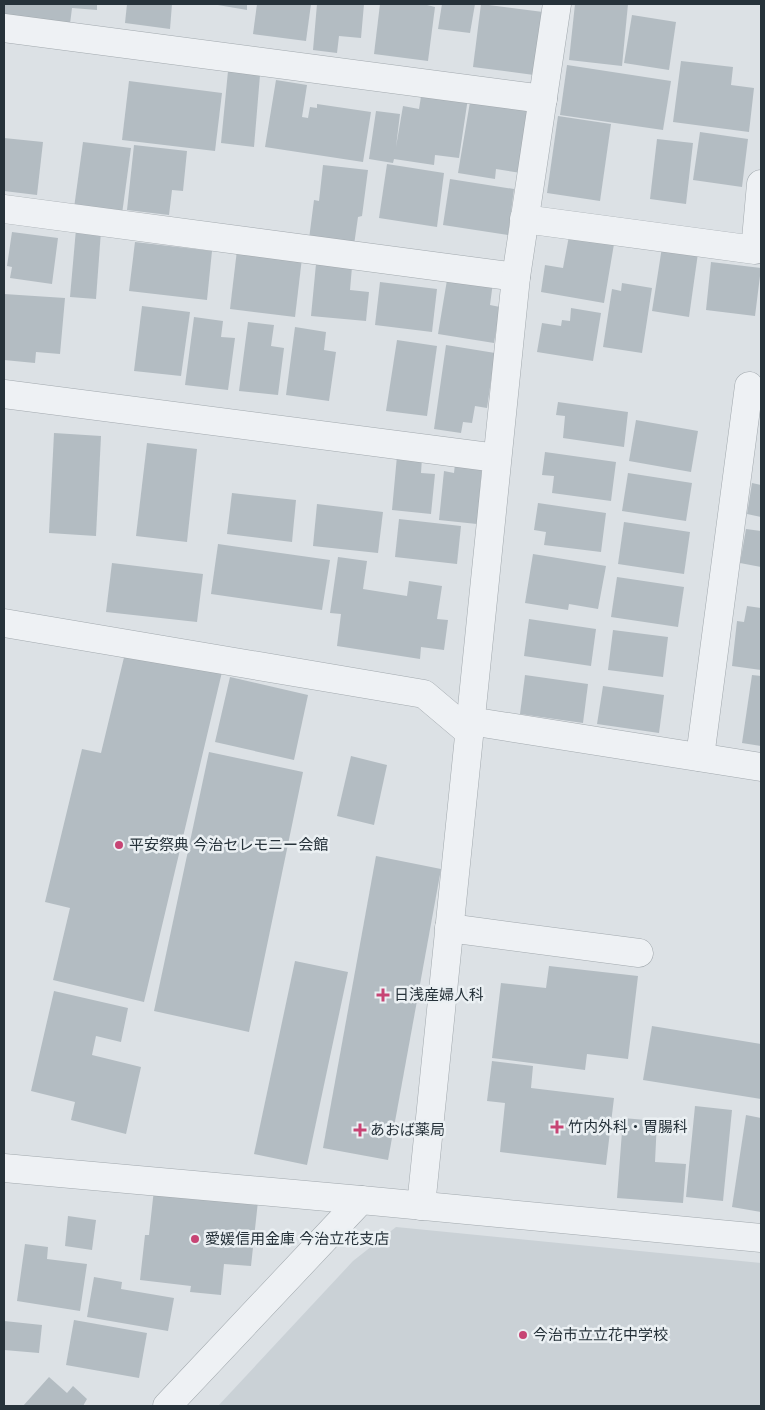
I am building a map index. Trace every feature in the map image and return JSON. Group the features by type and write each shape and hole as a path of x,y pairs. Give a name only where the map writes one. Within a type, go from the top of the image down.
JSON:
{"street":[{"path":"420,1206 516,277 557,4"},
{"path":"4,28 543,99"},
{"path":"524,219 755,250 761,184"},
{"path":"4,210 516,277"},
{"path":"700,757 749,386"},
{"path":"4,394 497,458"},
{"path":"4,623 424,694 470,727 700,757 761,767"},
{"path":"449,928 639,953"},
{"path":"4,1168 761,1238"},
{"path":"167,1406 361,1200"}],"shaded area":[{"name":"今治市立立花中学校","path":"396,1227 761,1263 761,1406 218,1406 353,1261"}],"building":[{"path":"5,4 97,4 97,10 72,8 70,24 4,16"},
{"path":"127,4 172,4 170,29 125,23"},
{"path":"212,4 247,4 247,10"},
{"path":"257,4 311,4 306,41 253,34"},
{"path":"317,4 364,4 361,38 339,36 337,53 313,50"},
{"path":"380,4 423,4 435,7 428,61 374,54"},
{"path":"442,4 475,4 470,33 438,29"},
{"path":"481,4 543,12 534,75 473,67"},
{"path":"575,4 628,4 622,66 569,60"},
{"path":"632,15 676,22 669,70 624,63"},
{"path":"681,61 733,67 731,85 754,88 749,132 673,122"},
{"path":"567,65 671,81 663,130 560,115"},
{"path":"228,71 260,75 254,147 221,143"},
{"path":"276,80 307,85 302,117 308,118 310,107 317,108 317,104 371,112 363,162 265,147"},
{"path":"129,81 222,93 215,151 122,140"},
{"path":"422,90 468,98 459,158 435,155 434,165 394,159 393,163 369,159 376,111 400,114 396,147 403,106 419,109"},
{"path":"471,96 532,106 521,173 496,169 495,179 458,173"},
{"path":"558,116 611,124 600,201 547,193"},
{"path":"700,132 748,139 742,187 693,180"},
{"path":"4,138 43,142 37,195 4,191"},
{"path":"657,139 693,143 686,204 650,199"},
{"path":"83,142 131,148 122,214 74,208"},
{"path":"134,145 187,151 183,191 172,190 169,215 127,210"},
{"path":"387,164 444,173 437,227 379,218"},
{"path":"323,165 368,170 362,216 358,217 354,245 309,239 314,200 319,201"},
{"path":"450,179 514,189 508,235 443,225"},
{"path":"76,229 101,231 96,299 70,297"},
{"path":"12,232 58,238 52,284 10,278 12,267 7,266"},
{"path":"569,236 614,244 604,303 541,292 545,265 563,268"},
{"path":"135,242 212,251 207,300 129,291"},
{"path":"662,247 698,253 689,317 652,311"},
{"path":"237,250 302,258 295,317 230,309"},
{"path":"711,262 761,268 755,316 706,310"},
{"path":"316,264 352,267 350,290 369,292 366,321 311,316"},
{"path":"448,274 493,282 490,305 500,307 494,343 438,334"},
{"path":"380,282 437,289 432,332 375,325"},
{"path":"622,283 652,288 642,353 603,347 612,289 621,291"},
{"path":"4,294 65,298 60,354 36,352 35,363 4,360"},
{"path":"142,306 190,312 181,376 134,371"},
{"path":"571,308 601,313 593,361 537,352 542,323 561,326 562,320 570,321"},
{"path":"194,317 223,321 221,337 235,338 228,390 185,385"},
{"path":"248,322 274,325 271,346 284,348 278,395 239,391"},
{"path":"295,327 326,332 324,350 336,352 329,401 286,395"},
{"path":"397,340 437,346 427,416 386,411"},
{"path":"446,345 495,353 487,408 475,406 472,423 463,422 461,433 434,429"},
{"path":"558,402 628,412 624,447 563,438 565,416 556,415"},
{"path":"636,420 698,431 691,472 629,461"},
{"path":"54,433 101,436 96,536 49,533"},
{"path":"147,443 197,449 187,542 136,536"},
{"path":"545,452 616,462 611,501 552,493 554,476 542,475"},
{"path":"397,456 422,458 421,473 435,474 431,514 392,510"},
{"path":"455,464 482,467 477,524 439,520 444,471 454,473"},
{"path":"628,473 692,483 686,521 622,511"},
{"path":"752,483 761,485 761,517 747,514"},
{"path":"232,493 296,500 292,542 227,534"},
{"path":"538,503 606,513 601,552 544,545 546,532 534,530"},
{"path":"317,504 383,512 378,553 313,546"},
{"path":"399,519 461,526 457,564 395,557"},
{"path":"624,522 690,532 684,574 618,564"},
{"path":"746,529 761,531 761,567 740,563"},
{"path":"218,544 330,560 322,610 211,594"},
{"path":"533,554 606,566 598,609 569,604 568,610 525,603"},
{"path":"338,557 367,561 363,589 407,596 409,581 442,586 437,619 448,620 444,650 421,647 420,659 337,646 341,614 330,613"},
{"path":"112,563 203,574 197,622 106,612"},
{"path":"617,577 684,587 678,627 611,617"},
{"path":"747,606 761,608 761,670 732,666 737,621 744,622"},
{"path":"529,619 596,629 591,666 524,656"},
{"path":"613,630 668,637 663,677 608,670"},
{"path":"126,649 222,672 144,1002 53,980 70,908 45,902 82,749 101,753"},
{"path":"525,675 588,684 583,723 520,714"},
{"path":"752,675 761,676 761,746 742,743"},
{"path":"230,677 308,695 294,760 215,742"},
{"path":"603,686 664,695 659,733 597,724"},
{"path":"209,752 303,772 249,1032 154,1011"},
{"path":"351,756 387,765 374,825 337,816"},
{"path":"376,856 441,869 388,1160 323,1148"},
{"path":"295,961 348,972 307,1165 254,1154"},
{"path":"549,966 638,976 628,1059 587,1054 585,1070 492,1058 501,983 546,988"},
{"path":"54,991 128,1008 121,1042 96,1036 92,1055 141,1067 126,1134 71,1120 75,1102 31,1091"},
{"path":"652,1026 761,1044 761,1099 643,1080"},
{"name":"竹内外科・胃腸科","path":"492,1061 533,1066 531,1088 614,1098 606,1165 500,1152 505,1103 487,1101"},
{"path":"695,1106 732,1110 723,1201 686,1197"},
{"path":"746,1115 761,1118 761,1212 732,1207"},
{"path":"623,1118 657,1121 655,1162 686,1164 683,1203 617,1198"},
{"path":"154,1189 258,1201 251,1266 224,1264 221,1295 190,1292 191,1286 140,1280 145,1235 149,1235"},
{"path":"68,1216 96,1220 92,1250 65,1246"},
{"path":"25,1244 48,1247 47,1259 87,1264 80,1311 17,1301"},
{"path":"94,1277 122,1282 121,1289 174,1298 168,1331 87,1317"},
{"path":"74,1320 147,1333 139,1378 66,1365"},
{"path":"4,1321 42,1325 39,1353 4,1350"},
{"path":"49,1377 67,1393 73,1386 87,1399 83,1406 23,1406"}],"place":[{"name":"平安祭典 今治セレモニー会館","path":"119,845"},
{"name":"日浅産婦人科","path":"383,995"},
{"name":"竹内外科・胃腸科","path":"557,1127"},
{"name":"あおば薬局","path":"360,1130"},
{"name":"愛媛信用金庫 今治立花支店","path":"195,1239"},
{"name":"今治市立立花中学校","path":"523,1335"}]}
